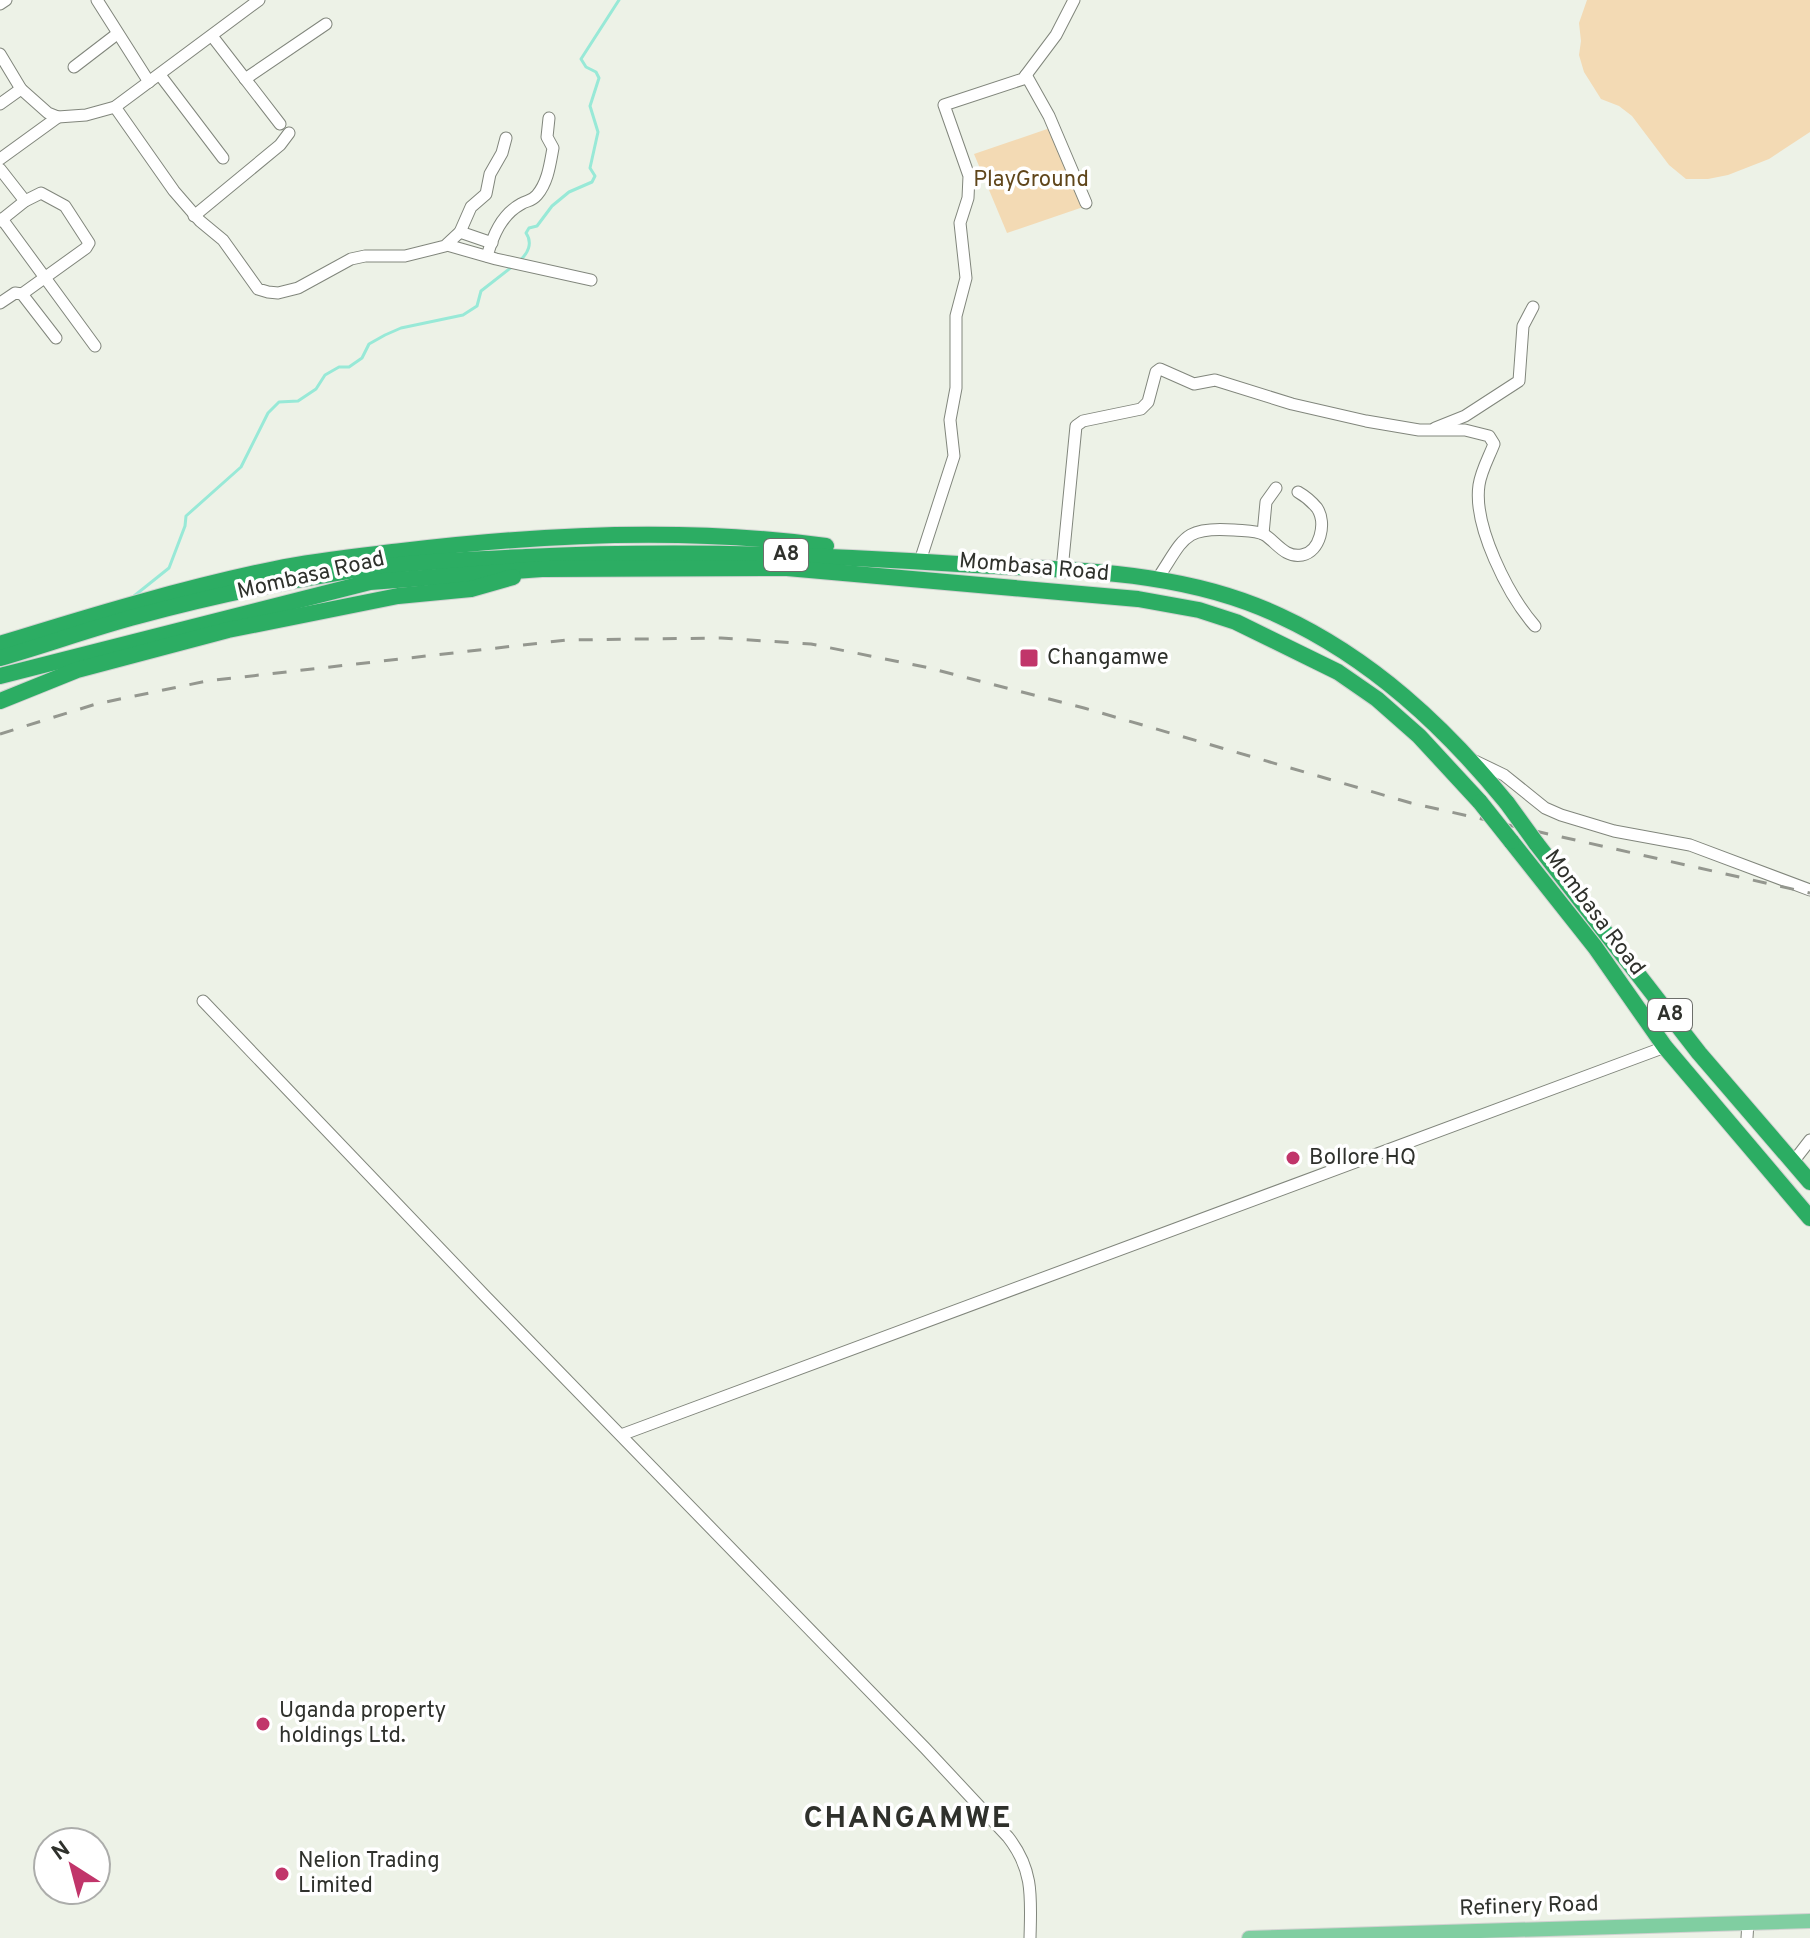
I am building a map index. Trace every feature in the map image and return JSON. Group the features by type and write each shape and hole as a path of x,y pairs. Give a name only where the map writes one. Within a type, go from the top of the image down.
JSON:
{"highway":[{"path":"0,644 276,568 479,542 661,535 730,537 824,546 886,559"},
{"name":"Mombasa Road","path":"0,658 165,610 343,571 632,552 886,559 1062,570 1158,578 1218,592 1277,614 1326,639 1378,674 1471,759 1699,1053 1810,1182"},
{"name":"Mombasa Road","path":"0,676 370,582 542,569 787,568 1138,599 1199,610 1236,622 1338,672 1377,699 1419,736 1480,802 1595,947 1665,1047 1810,1218"},
{"path":"0,701 77,670 228,630 398,596 471,589 542,569"}],"main road":[{"name":"Refinery Road","path":"1249,1938 1810,1921"}],"street":[{"path":"0,4 6,0"},
{"path":"97,0 117,34 223,158"},
{"path":"0,159 58,117 86,115 115,107 259,0"},
{"path":"920,561 954,456 950,420 956,388 956,316 966,278 960,223 968,198 969,176 944,106 956,99 1020,80 1056,35 1074,0"},
{"path":"245,79 326,24"},
{"path":"74,67 117,34"},
{"path":"194,216 280,145 284,129 212,36"},
{"path":"0,54 21,89 35,103 58,117"},
{"path":"1026,75 1049,116 1086,203"},
{"path":"0,104 21,89"},
{"path":"115,107 194,216 223,240 258,289 278,293 298,288 351,259 405,256 447,245 460,232 469,210 486,194 490,174 502,153 506,138"},
{"path":"492,258 495,232 505,217 520,204 531,201 544,185 553,148 547,137 549,118"},
{"path":"0,169 25,201"},
{"path":"22,294 43,277 86,248 89,243 70,212 41,193 1,220 43,277 95,346"},
{"path":"460,232 492,243"},
{"path":"447,245 533,269 591,280"},
{"path":"0,303 15,293 22,294 56,338"},
{"path":"1431,430 1465,416 1519,381 1523,326 1533,307"},
{"path":"1062,570 1076,426 1083,421 1141,409 1148,402 1158,370 1194,384 1215,380 1292,404 1366,421 1431,430 1465,430 1487,435 1493,440 1479,482 1479,517 1509,589 1522,612 1535,626"},
{"path":"1263,534 1266,502 1276,488"},
{"path":"1158,578 1192,532 1213,529 1263,534 1285,553 1302,555 1311,552 1320,534 1321,519 1316,508 1298,492"},
{"path":"1471,759 1504,775 1554,813 1614,831 1690,845 1810,890"},
{"path":"203,1001 903,1725 1014,1845 1028,1870 1030,1938"},
{"path":"621,1435 1665,1047"},
{"path":"1793,1162 1810,1140"},
{"path":"1747,1938 1748,1922"}],"green space":[{"path":"1587,0 1810,0 1810,132 1769,159 1728,175 1686,179 1669,165 1632,116 1619,106 1601,99 1584,72 1579,55 1579,23"},
{"name":"PlayGround","path":"1056,126 1089,205 1007,233 974,154"}],"waterway":[{"path":"519,261 528,248 526,233 529,228 537,226 552,206 569,192 592,182 595,176 590,168 598,132 590,106 599,78 581,59 619,0"},
{"path":"134,596 169,568 186,516 241,467 268,413 279,402 298,401 316,389 325,375 339,367 349,367 362,358 369,344 385,335 401,328 463,315 477,306 481,291 513,266"}],"railway":[{"path":"0,734 96,704 207,681 567,640 721,638 811,644 925,667 1084,708 1411,803 1810,893"}],"place":[{"name":"Changamwe","path":"1029,658"},
{"name":"Bollore HQ","path":"1293,1158"},
{"name":"Uganda property holdings Ltd.","path":"263,1724"},
{"name":"Nelion Trading Limited","path":"282,1874"}],"district":[{"name":"CHANGAMWE","path":"908,1819"}]}
